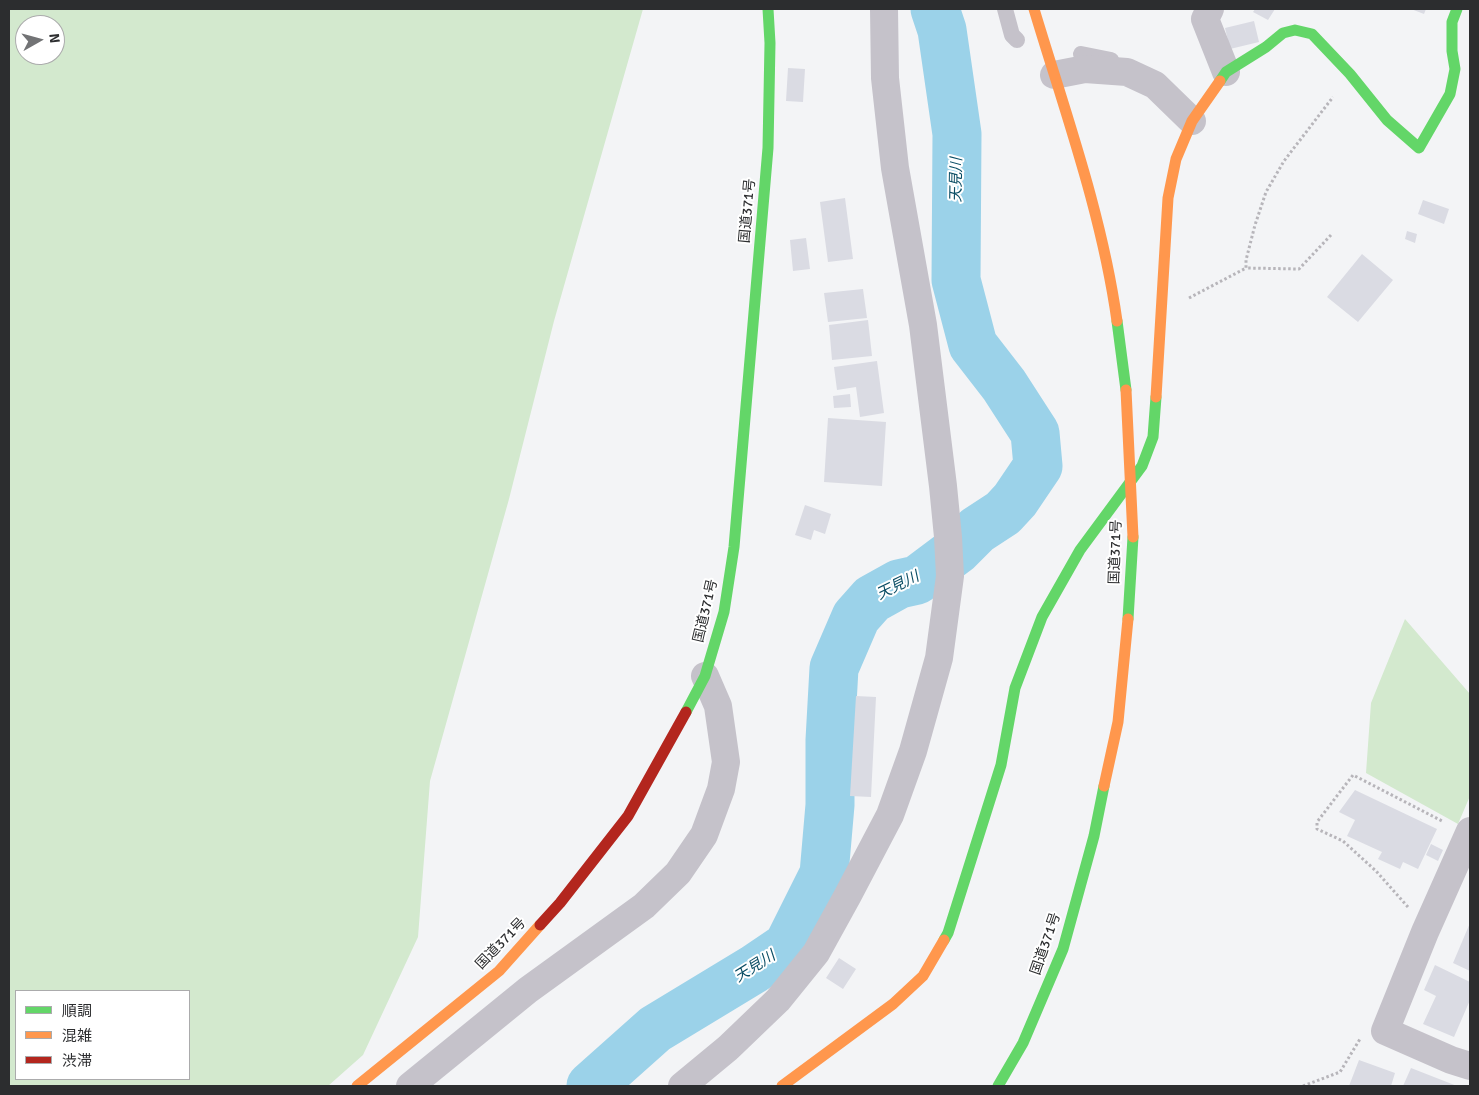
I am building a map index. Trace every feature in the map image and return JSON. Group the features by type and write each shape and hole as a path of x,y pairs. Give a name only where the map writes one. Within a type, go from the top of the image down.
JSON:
{"main road":[{"name":"国道371号","path":"357,1086 499,971 560,903 628,816 673,738 705,676 724,612 734,547 768,148 770,43 768,9"},
{"name":"国道371号","path":"998,1086 1023,1043 1063,949 1094,836 1118,722 1127,639 1133,537 1126,390 1113,295 1093,205 1034,9"},
{"path":"782,1086 893,1004 923,976 948,933 1001,765 1016,688 1042,617 1080,550 1142,466 1153,438 1168,198 1176,159 1196,115 1226,72 1266,47 1283,33 1295,30 1312,34 1350,74 1387,120 1419,148 1450,94 1455,69 1452,51 1452,22 1457,9"}],"street":[{"path":"682,1086 728,1048 778,1000 816,953 890,815 913,751 939,658 950,576 948,537 923,325 895,168 885,78 884,9"},
{"path":"1210,9 1205,19 1226,72"},
{"path":"1054,75 1085,69 1127,72 1155,85 1196,115"},
{"path":"410,1086 528,990 644,906 678,873 704,835 721,789 726,762 718,706 705,676"},
{"path":"1470,832 1426,930 1385,1031 1451,1060 1470,1066"}],"lane":[{"path":"1005,9 1012,35 1017,40"},
{"path":"1081,54 1154,70 1196,115"}],"path":[{"path":"1246,268 1246,260 1255,225 1266,192 1284,161 1350,74"},
{"path":"1188,299 1246,268 1300,269 1331,235"},
{"path":"1426,930 1376,870 1343,841 1317,829 1317,822 1353,775 1458,829 1470,832"},
{"path":"1303,1086 1340,1072 1360,1038"}],"green space":[{"path":"9,9 643,9 554,321 509,499 430,781 418,937 363,1055 328,1086 9,1086"},
{"path":"1405,619 1470,694 1470,796 1458,824 1366,773 1371,703"}],"building":[{"path":"1255,9 1275,9 1268,20 1253,12"},
{"path":"1411,9 1426,9 1424,14"},
{"path":"1254,21 1259,42 1230,49 1225,28"},
{"path":"788,68 805,69 803,102 786,101"},
{"path":"845,198 853,259 828,262 820,202"},
{"path":"1423,200 1449,209 1444,224 1418,214"},
{"path":"1407,231 1417,234 1415,243 1405,239"},
{"path":"806,238 810,269 793,271 790,240"},
{"path":"1362,254 1393,280 1358,322 1327,297"},
{"path":"863,289 867,318 828,322 824,293"},
{"path":"868,320 872,356 832,360 829,325"},
{"path":"877,361 884,413 860,417 856,387 837,390 834,367"},
{"path":"850,394 851,407 834,408 833,396"},
{"path":"828,418 886,422 882,486 824,482"},
{"path":"805,505 831,514 825,534 814,530 811,540 795,535"},
{"path":"856,696 876,697 871,797 850,796"},
{"path":"1355,790 1437,829 1418,869 1403,862 1400,869 1378,859 1382,852 1347,836 1355,820 1339,812"},
{"path":"1431,844 1443,850 1438,861 1426,855"},
{"path":"1470,923 1470,971 1453,963"},
{"path":"839,958 856,969 843,989 826,978"},
{"path":"1435,965 1470,982 1470,1000 1454,1037 1423,1024 1436,996 1424,990"},
{"path":"1359,1060 1395,1073 1391,1086 1349,1086"},
{"path":"1411,1068 1457,1086 1403,1086"}],"waterway":[{"name":"天見川","path":"591,1086 655,1029 754,969 788,946 824,874 830,805 830,740 834,668 856,617 872,599 899,584 917,580 957,550 977,530 1003,513 1015,500 1038,466 1035,433 1004,385 973,345 956,280 957,134 942,30 935,9"}],"traffic: fast":[{"path":"686,712 705,676 724,612 734,547 768,148 770,43 768,9"},
{"path":"1220,81 1226,72 1266,47 1283,33 1295,30 1312,34 1350,74 1387,120 1419,148 1450,94 1455,69 1452,51 1452,22 1457,9"},
{"path":"1117,321 1126,390"},
{"path":"944,940 948,933 1001,765 1015,688 1042,617 1080,550 1142,466 1153,437 1156,397"},
{"path":"1128,619 1133,537"},
{"path":"998,1086 1023,1043 1063,949 1094,836 1104,786"}],"traffic: slow":[{"path":"1034,9 1082,163 1102,242 1117,321"},
{"path":"1156,397 1168,198 1176,159 1192,121 1220,81"},
{"path":"1126,390 1133,537"},
{"path":"1104,786 1118,722 1128,619"},
{"path":"357,1086 499,971 540,925"},
{"path":"782,1086 893,1004 923,976 944,940"}],"traffic: jam":[{"path":"540,925 560,903 628,816 686,712"}]}
